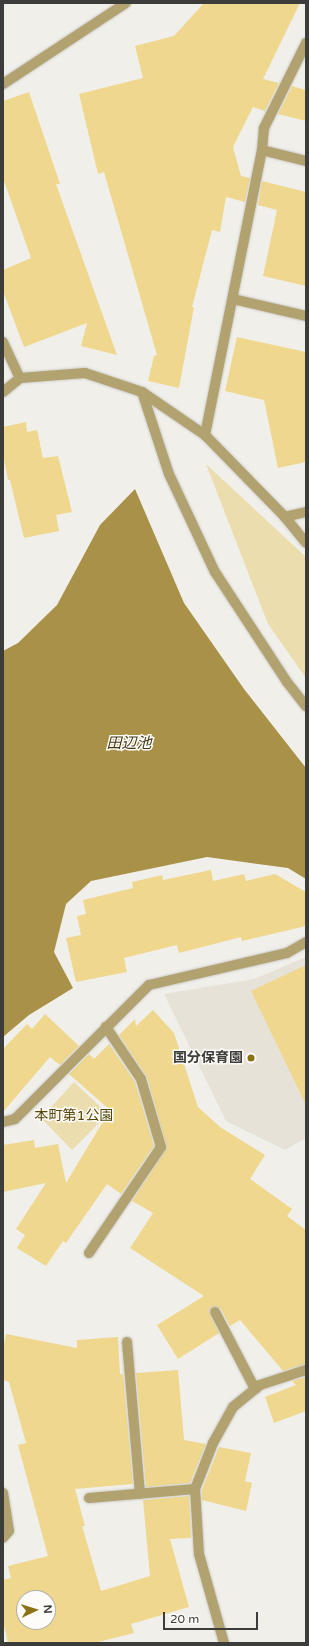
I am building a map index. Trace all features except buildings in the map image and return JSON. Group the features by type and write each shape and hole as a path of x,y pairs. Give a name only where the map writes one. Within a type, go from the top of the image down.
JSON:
{"street":[{"path":"3,84 126,3"},
{"path":"205,435 262,150 264,128 306,43"},
{"path":"262,150 306,161"},
{"path":"233,299 306,316"},
{"path":"3,342 20,378"},
{"path":"3,392 20,378 85,374 142,392 205,435 285,517 306,543"},
{"path":"142,392 170,474 215,572 287,682 306,706"},
{"path":"285,517 306,512"},
{"path":"3,1122 15,1119 149,985 287,953 306,942"},
{"path":"89,1253 161,1147 141,1079 106,1027"},
{"path":"215,1312 255,1389"},
{"path":"127,1342 140,1493"},
{"path":"224,1643 199,1554 195,1489 213,1443 233,1407 260,1385 306,1370"},
{"path":"89,1498 195,1489"},
{"path":"3,1492 9,1531 3,1538"}],"shaded area":[{"name":"国分保育園","path":"306,957 306,1138 285,1150 226,1121 164,994 254,979"}],"green space":[{"path":"206,464 306,557 306,678 268,624"},
{"name":"本町第1公園","path":"74,1082 108,1114 72,1150 41,1118"}],"water":[{"name":"田辺池","path":"135,489 184,603 244,689 306,768 306,879 288,868 207,857 91,881 66,904 54,952 73,988 29,1015 3,1037 3,651 18,643 57,605 100,525"}],"place":[{"name":"国分保育園","path":"251,1058"}]}
